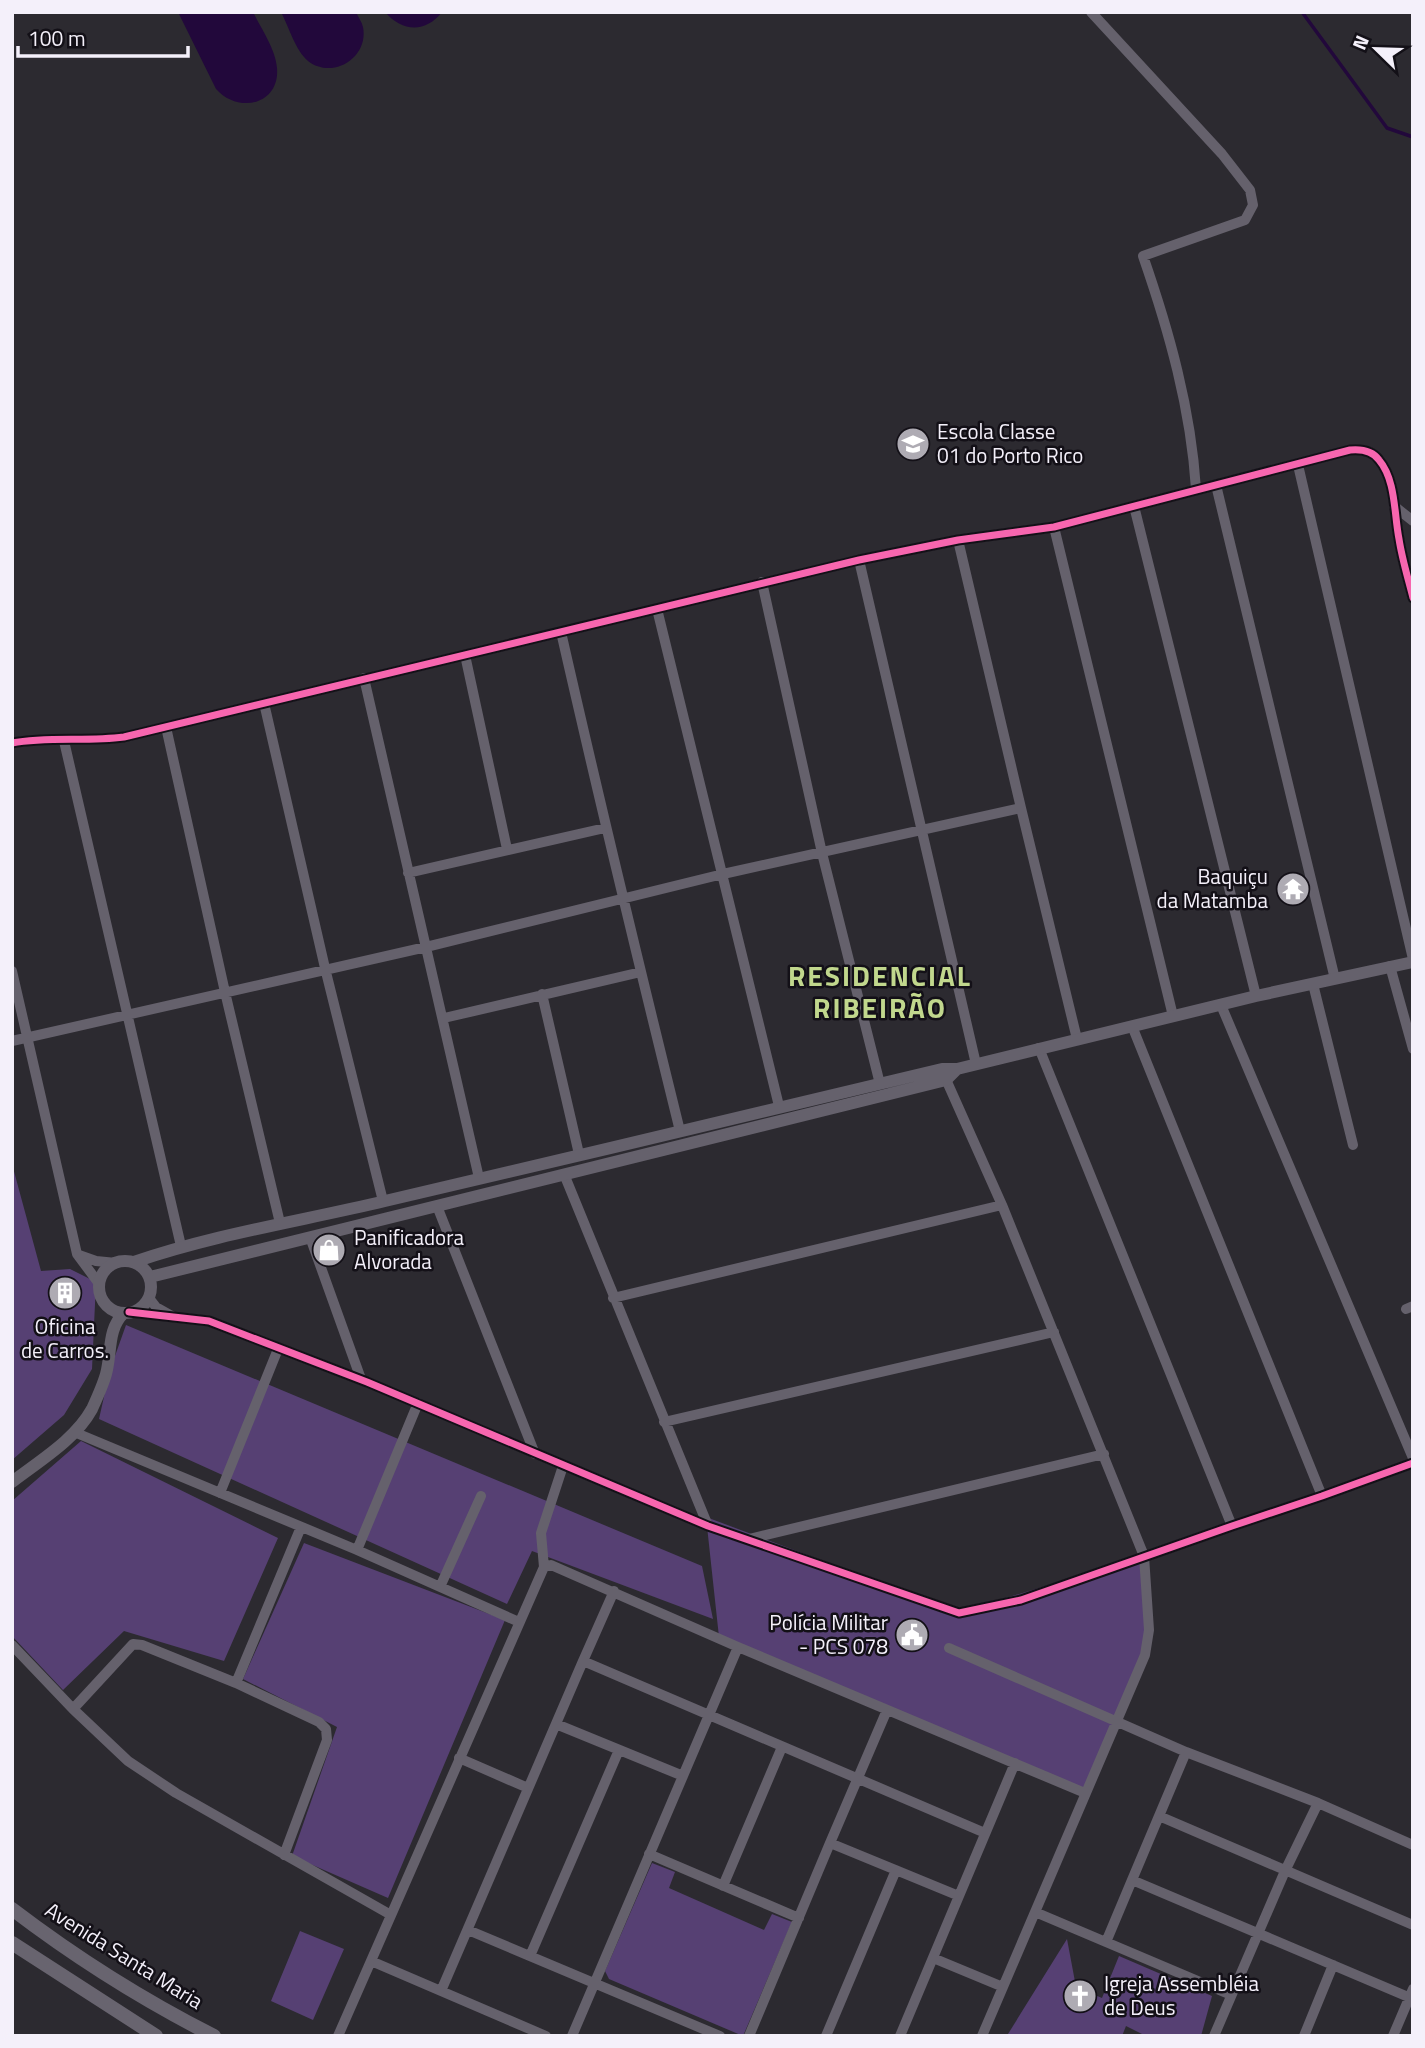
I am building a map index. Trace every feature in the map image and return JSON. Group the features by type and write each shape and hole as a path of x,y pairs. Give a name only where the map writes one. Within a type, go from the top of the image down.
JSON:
{"main road":[{"name":"Avenida Santa Maria","path":"12,1909 114,1980 170,2014 214,2036"},
{"path":"12,1943 156,2036"}],"street":[{"path":"1091,12 1222,154 1253,197 1252,211 1245,220 1143,256 1162,313 1182,391 1194,454 1196,489"},
{"path":"12,743 40,739 104,740 166,727 859,560 958,540 1054,527 1350,450 1370,452 1385,468 1413,598"},
{"path":"150,1277 564,1174 1039,1048 1413,960 1298,465"},
{"path":"1216,485 1335,979"},
{"path":"1134,506 1256,996"},
{"path":"1394,506 1413,521"},
{"path":"1054,527 1173,1016"},
{"path":"958,540 1077,1039"},
{"path":"859,560 976,1064"},
{"path":"762,582 822,853 880,1084"},
{"path":"657,608 779,1106"},
{"path":"561,632 680,1131"},
{"path":"465,654 507,849"},
{"path":"364,678 479,1178"},
{"path":"264,703 325,968 383,1201"},
{"path":"166,727 280,1223"},
{"path":"64,741 181,1246"},
{"path":"12,1041 1021,807"},
{"path":"408,873 606,828"},
{"path":"1391,967 1413,1049"},
{"path":"12,971 77,1254 100,1285 106,1304 114,1310 209,1321 361,1379 708,1525 958,1613 1021,1600 1322,1496 1413,1460 1221,1005"},
{"path":"444,1018 641,972"},
{"path":"1313,984 1353,1145"},
{"path":"542,994 579,1154"},
{"path":"1132,1026 1322,1496"},
{"path":"1039,1048 1232,1526"},
{"path":"77,1254 96,1261 134,1262 181,1246 383,1201 779,1106 880,1084 944,1075"},
{"path":"944,1075 1002,1205 1143,1556 1149,1630 1145,1656 984,2035"},
{"path":"564,1174 708,1525"},
{"path":"613,1298 1002,1205"},
{"path":"437,1206 536,1454"},
{"path":"310,1237 361,1379"},
{"path":"134,1262 145,1269 150,1277 149,1298 156,1307 172,1316"},
{"path":"100,1285 108,1268 116,1263"},
{"path":"108,1357 116,1321 149,1298"},
{"path":"12,1482 74,1432 92,1409 107,1372 106,1304"},
{"path":"664,1422 1054,1332"},
{"path":"220,1493 278,1349"},
{"path":"357,1550 418,1403"},
{"path":"74,1432 357,1550 519,1622"},
{"path":"748,1540 1104,1454"},
{"path":"338,2036 544,1567 541,1533 564,1466"},
{"path":"440,1587 481,1496"},
{"path":"236,1683 301,1527"},
{"path":"544,1567 551,1565 614,1591 738,1647 1085,1793"},
{"path":"441,1991 614,1591"},
{"path":"73,1709 133,1644 142,1645 236,1683 319,1722 326,1729 327,1740 284,1855"},
{"path":"12,1645 73,1709 128,1761 176,1793 391,1915"},
{"path":"572,2036 738,1647"},
{"path":"949,1648 1186,1752 1318,1803 1413,1845"},
{"path":"583,1661 985,1833"},
{"path":"749,2036 887,1710"},
{"path":"556,1724 683,1776"},
{"path":"723,1886 782,1747"},
{"path":"530,1956 619,1750"},
{"path":"1106,1942 1186,1752"},
{"path":"459,1758 528,1788"},
{"path":"900,2036 1014,1763"},
{"path":"1214,2036 1285,1871 1318,1803"},
{"path":"1159,1816 1413,1925"},
{"path":"830,1843 959,1896"},
{"path":"649,1854 799,1918"},
{"path":"826,2036 896,1870"},
{"path":"1132,1880 1333,1965 1412,1995 1393,2036"},
{"path":"1035,1912 1231,1995"},
{"path":"468,1930 720,2036"},
{"path":"933,1958 1003,1987"},
{"path":"371,1961 547,2036"},
{"path":"1304,2036 1333,1965"}],"shaded area":[{"path":"178,12 253,12 276,61 276,81 272,90 256,102 246,103 225,97 216,89"},
{"path":"281,12 356,12 363,27 360,48 347,63 338,67 318,66 308,61 299,51"},
{"path":"385,12 442,12 429,24 414,27 399,23"},
{"path":"12,1164 41,1271 70,1269 96,1282 92,1369 64,1415 12,1460"},
{"path":"126,1325 702,1566 713,1619 532,1551 507,1604 99,1419 110,1370"},
{"path":"81,1441 278,1538 224,1661 124,1631 63,1690 12,1636 12,1501"},
{"path":"706,1517 960,1612 1144,1556 1148,1624 1143,1656 1085,1793 719,1637"},
{"path":"304,1543 505,1620 388,1898 292,1856 337,1727 243,1679"},
{"path":"652,1863 675,1872 669,1888 764,1930 772,1914 792,1922 743,2036 609,1979 605,1971"},
{"path":"300,1931 344,1949 313,2020 271,2001"},
{"path":"1067,1939 1076,1987 1102,1998 1119,1956 1212,1996 1201,2036 1146,2036 1126,2026 1122,2036 1008,2034"}],"waterway":[{"path":"1302,12 1387,128 1413,137"}],"cycle path":[{"path":"12,743 124,737 859,560 958,540 1054,527 1350,450 1373,454 1389,477 1397,529 1413,598"},
{"path":"129,1312 209,1321 367,1382 708,1526 959,1613 1021,1600 1413,1463"}],"place":[{"name":"Escola Classe 01 do Porto Rico","path":"913,444"},
{"name":"Baquiçu da Matamba","path":"1293,889"},
{"name":"Panificadora Alvorada","path":"329,1250"},
{"name":"Oficina de Carros.","path":"65,1293"},
{"name":"Polícia Militar - PCS 078","path":"912,1635"},
{"name":"Igreja Assembléia de Deus","path":"1080,1996"}],"district":[{"name":"RESIDENCIAL RIBEIRÃO","path":"880,992"}]}
